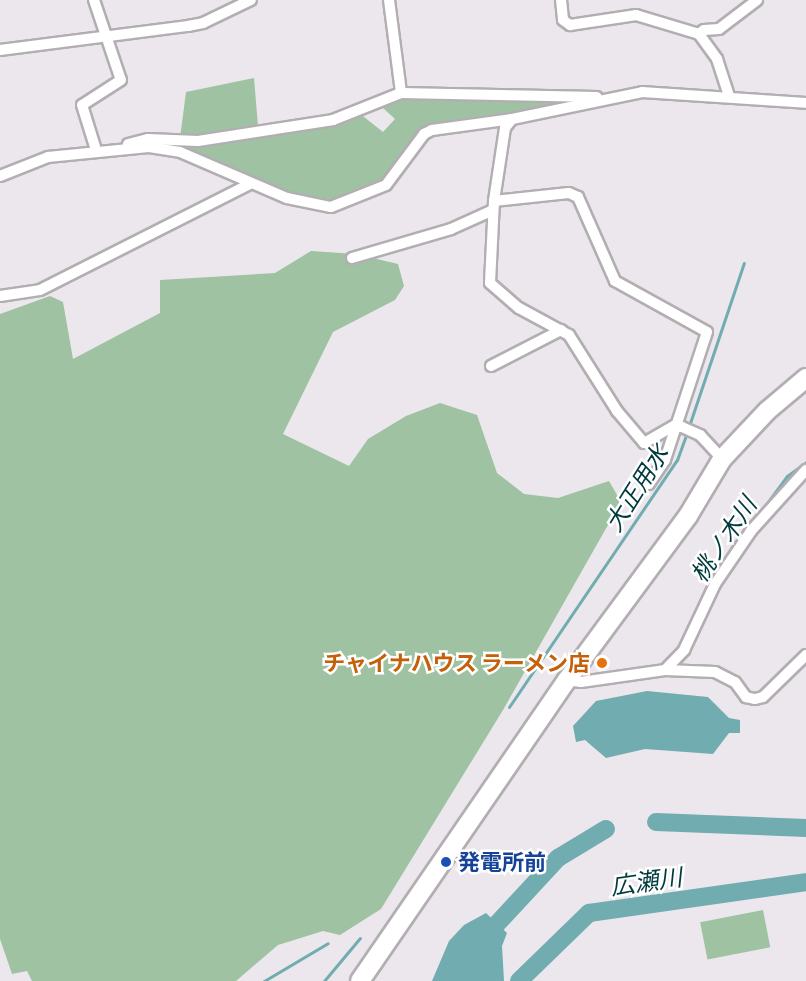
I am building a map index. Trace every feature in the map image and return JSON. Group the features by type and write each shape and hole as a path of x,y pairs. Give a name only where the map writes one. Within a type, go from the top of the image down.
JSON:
{"highway":[{"path":"360,981 567,680 688,516 722,459 767,411 806,378"}],"street":[{"path":"94,0 121,80 82,105 96,150"},
{"path":"0,50 203,23 251,0"},
{"path":"389,0 401,93"},
{"path":"561,0 563,20 570,25 636,15 699,34 717,59 729,97"},
{"path":"699,34 704,30 719,29 757,0"},
{"path":"0,176 48,157 96,150 149,147 180,152 249,184 304,203 331,207 386,185 424,134 432,130 512,119 612,98 667,91 806,103"},
{"path":"111,149 148,139 198,141 333,120 401,93 612,98"},
{"path":"512,119 505,128 494,206 490,283 519,308 568,335 617,411 644,443 678,427 695,432 722,459"},
{"path":"0,296 40,290 249,184"},
{"path":"352,258 451,229 494,206 569,193 578,197 615,281 707,332 678,427 665,460 649,484"},
{"path":"491,366 561,330"},
{"path":"665,670 684,650 716,584 751,531 806,470"},
{"path":"567,680 581,682 665,670 715,672 735,682 746,697 755,699 763,697 806,655"}],"green space":[{"path":"254,78 259,138 325,126 359,113 383,132 395,119 383,108 407,97 577,99 423,130 412,140 381,183 333,202 313,202 179,146 186,92"},
{"path":"311,251 356,254 398,264 404,286 395,300 333,332 283,434 349,466 368,439 406,416 440,403 477,415 497,473 524,494 558,498 609,481 621,502 503,710 381,909 340,935 323,931 278,945 236,981 32,981 27,971 12,974 0,939 0,314 50,296 63,302 73,359 160,313 160,280 275,273"},
{"path":"763,910 770,947 707,960 700,922"}],"water":[{"path":"647,691 708,697 729,718 740,720 740,733 729,733 713,754 645,749 606,758 585,740 576,742 573,726 596,701"},
{"path":"486,913 507,933 502,946 504,981 432,981 449,941 464,925"}],"waterway":[{"name":"大正用水","path":"689,426 744,263"},
{"name":"大正用水","path":"509,707 677,460 687,432"},
{"name":"桃ノ木川","path":"756,518 787,476 806,462"},
{"name":"桃ノ木川","path":"704,595 732,550"},
{"path":"656,822 806,828"},
{"path":"494,927 558,858 606,829"},
{"name":"広瀬川","path":"519,981 589,913 806,882"},
{"name":"大正用水","path":"324,981 360,938"},
{"path":"264,981 328,943"}],"place":[{"name":"チャイナハウス ラーメン店","path":"602,663"},
{"name":"発電所前","path":"446,862"}]}
